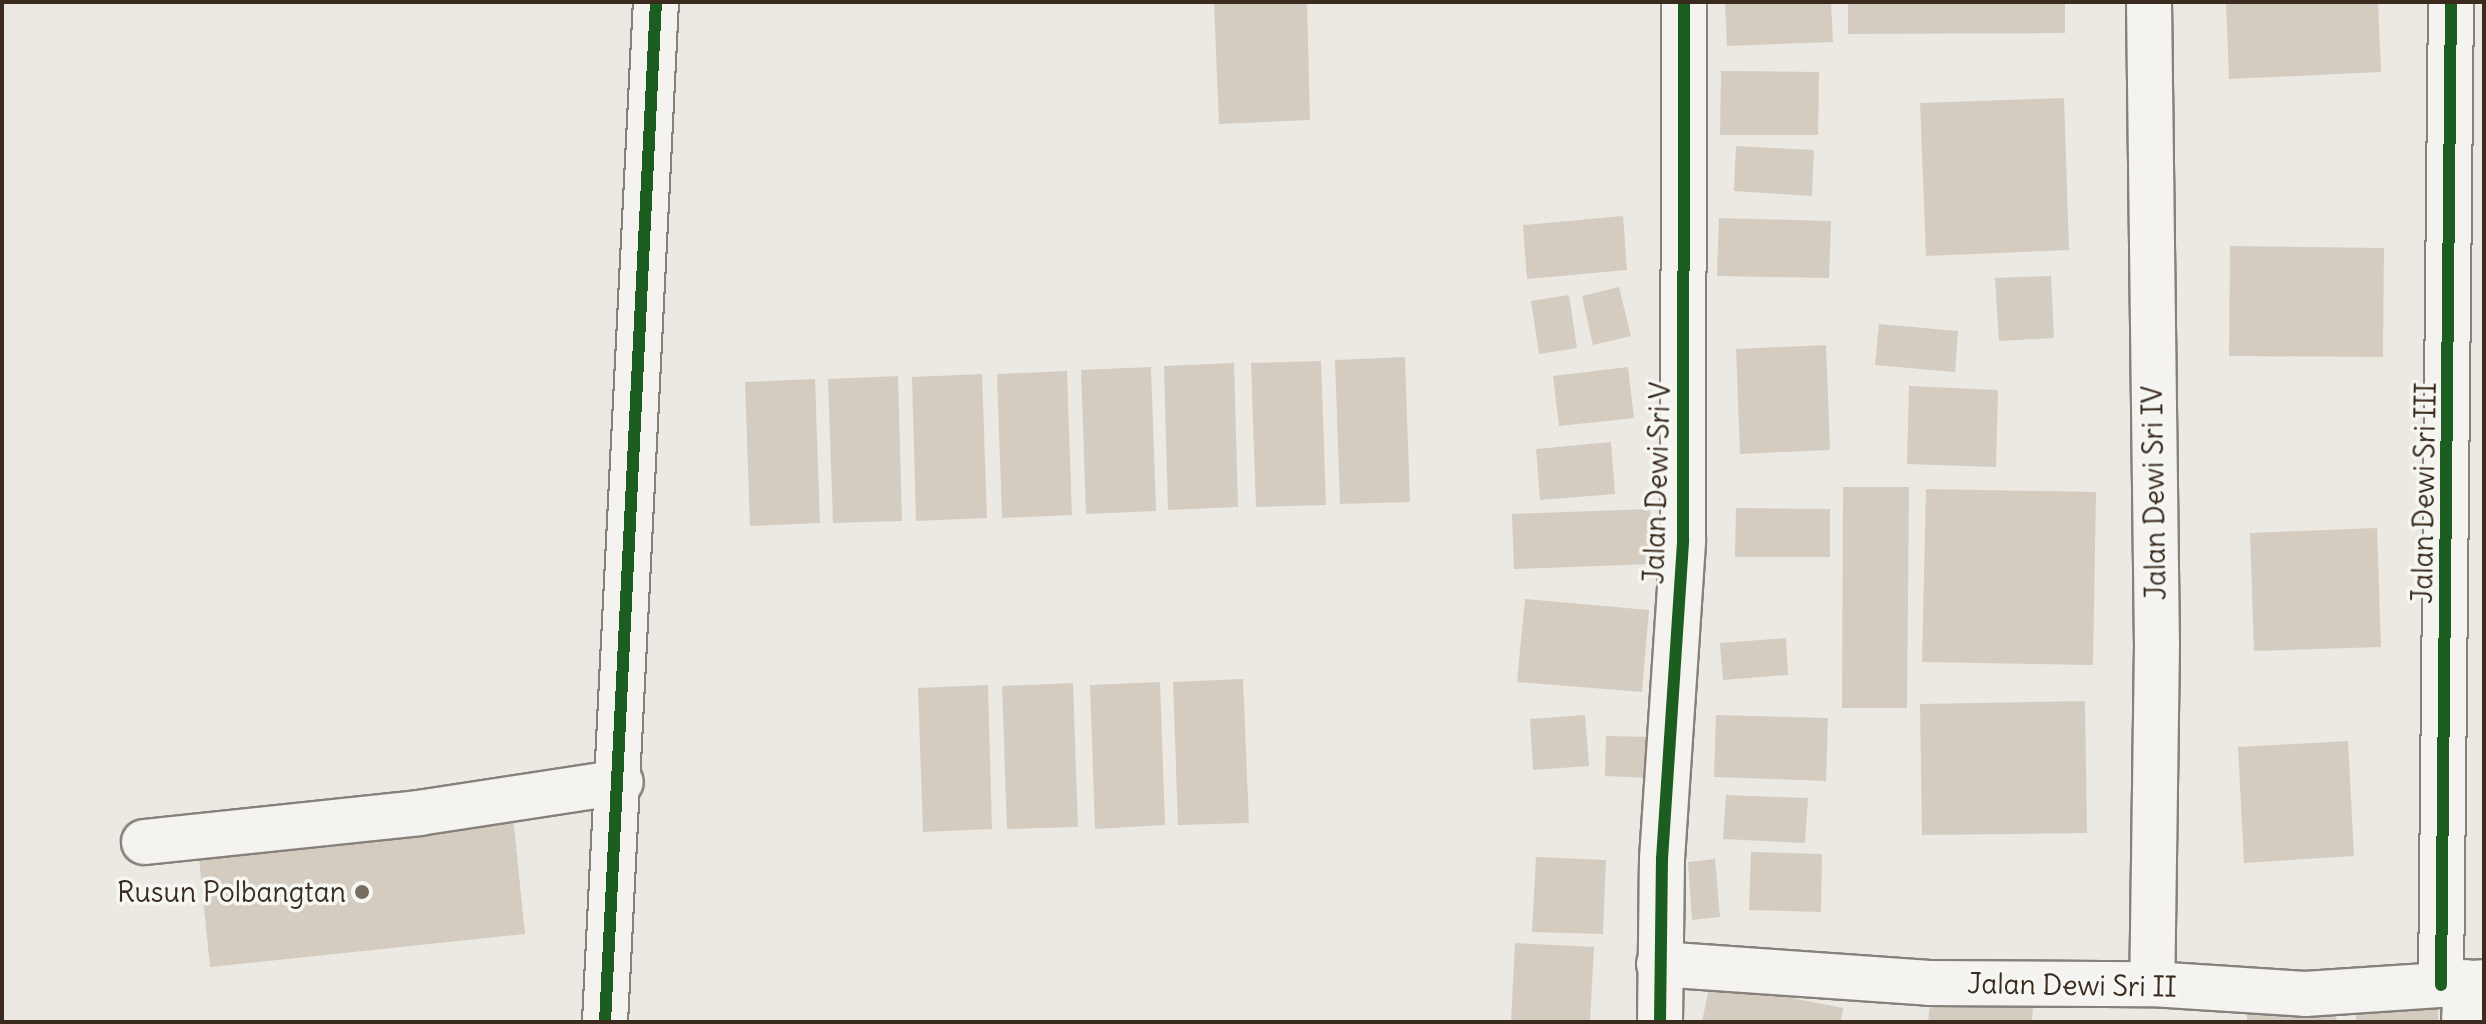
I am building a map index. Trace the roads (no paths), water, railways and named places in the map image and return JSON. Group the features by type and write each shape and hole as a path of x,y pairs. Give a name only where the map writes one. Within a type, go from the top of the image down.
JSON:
{"street":[{"path":"605,1022 621,782 656,2"},
{"name":"Jalan Dewi Sri V","path":"1660,1022 1659,964 1683,540 1684,2"},
{"name":"Jalan Dewi Sri IV","path":"2149,2 2157,644 2152,984"},
{"name":"Jalan Dewi Sri III","path":"2451,2 2464,993"},
{"path":"144,842 419,813 621,782"},
{"name":"Jalan Dewi Sri II","path":"1659,964 1929,983 2152,984 2305,994 2464,993"}],"place":[{"name":"Rusun Polbangtan","path":"362,892"}]}
